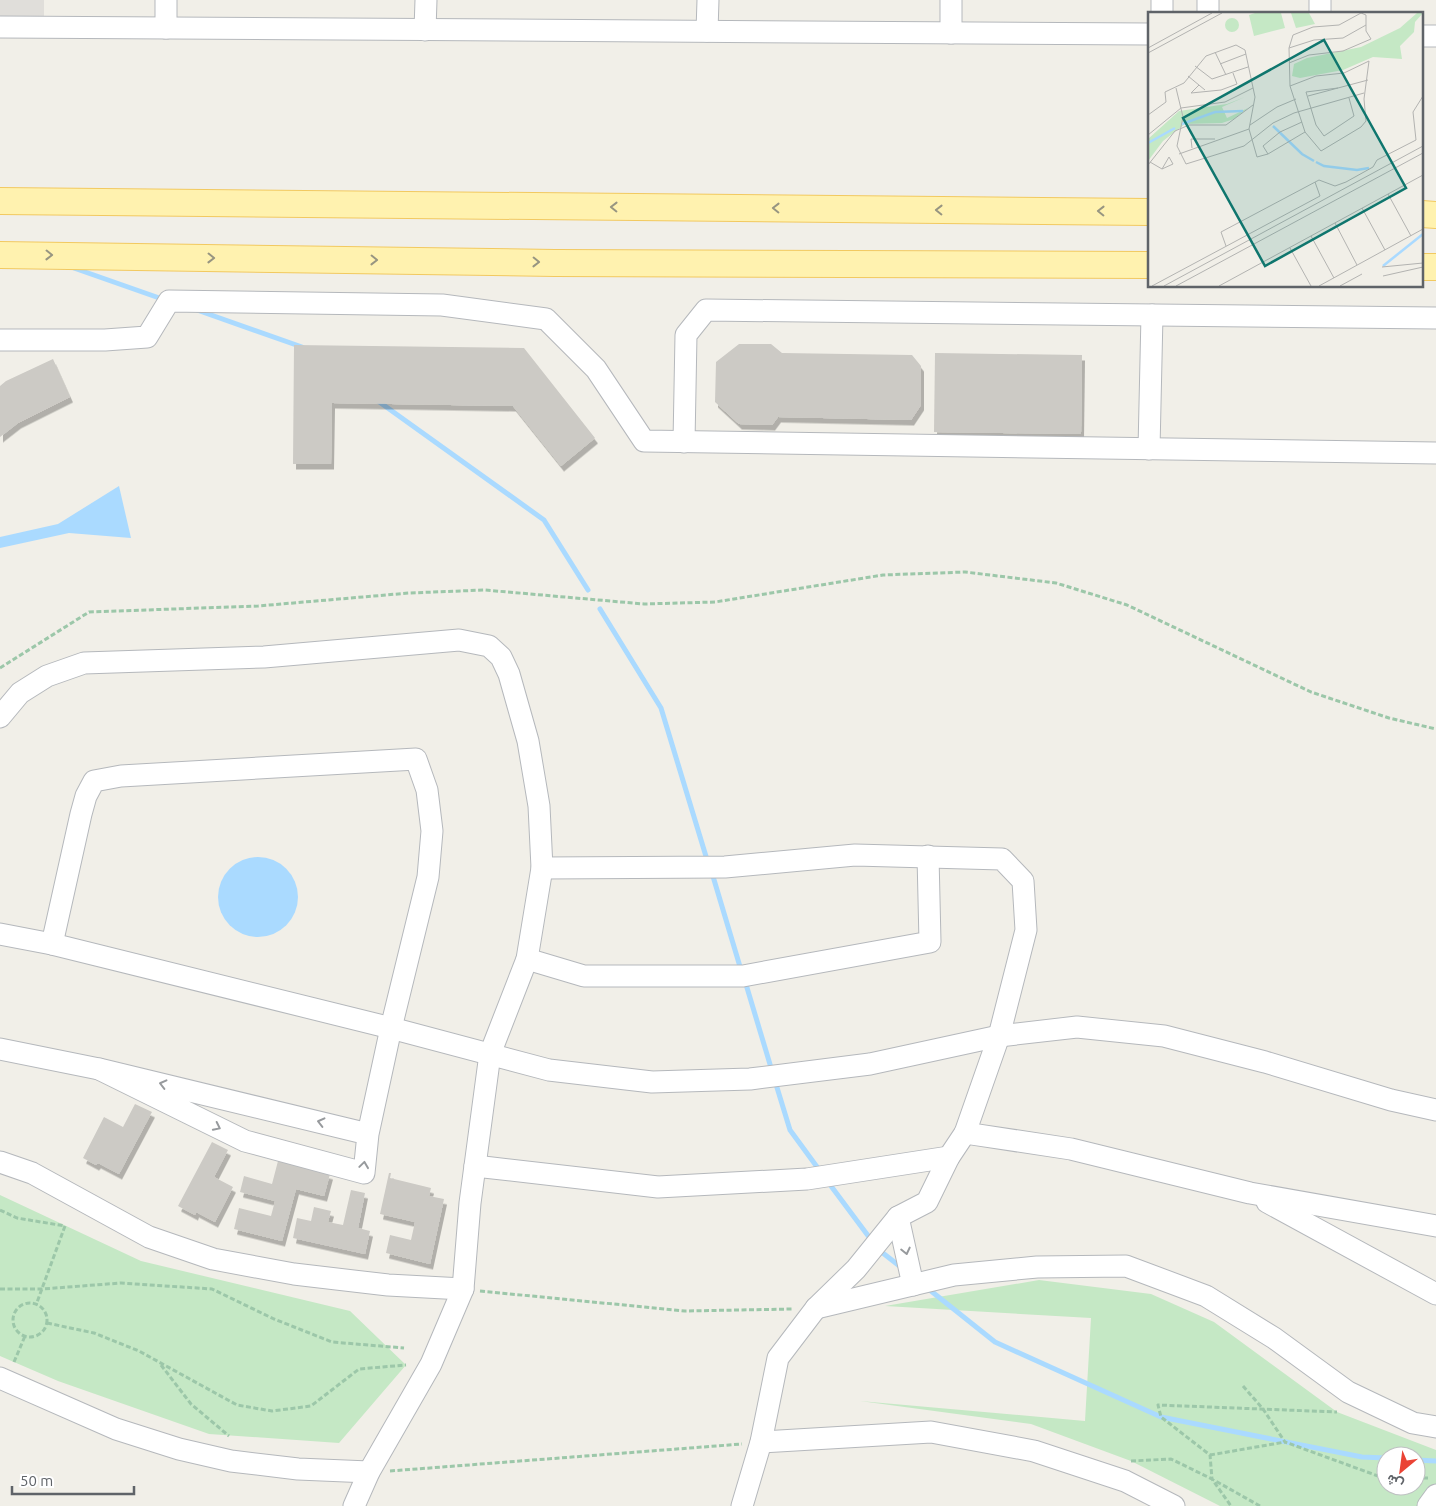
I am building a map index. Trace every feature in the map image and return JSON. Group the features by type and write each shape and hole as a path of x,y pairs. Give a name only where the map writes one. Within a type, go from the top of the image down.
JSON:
{"main road":[{"path":"0,200 1148,212"},
{"path":"0,255 555,263 1148,265"}],"street":[{"path":"166,0 166,28"},
{"path":"425,30 426,0"},
{"path":"707,31 708,0"},
{"path":"951,0 951,33"},
{"path":"0,27 1148,34"},
{"path":"0,340 106,340 148,337 169,301 442,305 546,319 596,369 644,441 1436,454"},
{"path":"684,442 686,335 706,310 1436,318"},
{"path":"1149,449 1152,315"},
{"path":"0,717 20,693 47,676 84,664 264,656 459,640 489,646 501,657 509,674 528,741 539,806 542,868 527,959 490,1054 470,1203 463,1289 431,1364 368,1472 354,1506"},
{"path":"52,944 80,814 86,796 94,781 121,776 416,759 427,790 432,831 428,877 391,1028 368,1134 364,1173 245,1141 99,1069"},
{"path":"542,868 725,867 855,855 928,856 1002,860 1024,881 1026,930 1000,1036 965,1133 948,1157 927,1202 898,1217 856,1269 816,1308 778,1358 760,1442 742,1506"},
{"path":"527,959 584,976 743,976 930,942 928,856"},
{"path":"0,934 52,944 391,1028 549,1070 652,1082 750,1079 870,1064 1000,1036 1078,1027 1164,1036 1265,1062 1391,1100 1436,1110"},
{"path":"0,1049 99,1069 368,1134"},
{"path":"965,1133 1071,1148 1250,1193 1436,1226"},
{"path":"475,1166 658,1187 807,1179 948,1157"},
{"path":"0,1162 32,1173 149,1237 213,1259 294,1274 388,1286 463,1289"},
{"path":"1250,1193 1436,1294"},
{"path":"898,1217 913,1285"},
{"path":"816,1308 954,1275 1037,1267 1126,1266 1206,1296 1274,1338 1348,1392 1414,1422 1436,1427"},
{"path":"0,1378 116,1429 179,1449 231,1461 298,1470 368,1472"},
{"path":"760,1442 930,1432 1034,1450 1125,1481 1174,1506"},
{"path":"1428,1506 1436,1495"}],"path":[{"path":"0,668 89,612 258,606 409,593 486,590 644,604 715,602 883,575 965,572 1056,583 1127,605 1311,692 1389,718 1436,729"},
{"path":"0,1210 16,1218 65,1226 36,1305"},
{"path":"0,1289 42,1289 121,1283 212,1290 274,1319 332,1342 404,1348"},
{"path":"463,1289 685,1311 816,1308"},
{"path":"26,1304 36,1305 45,1312 47,1323 45,1328 36,1336 25,1336 16,1330 14,1314 20,1306 26,1304"},
{"path":"47,1323 94,1332 139,1351 237,1405 272,1411 310,1406 359,1369 406,1365"},
{"path":"14,1362 25,1336"},
{"path":"159,1362 191,1404 229,1436"},
{"path":"1243,1386 1263,1409 1285,1442"},
{"path":"1231,1506 1212,1479 1210,1455 1161,1417 1158,1405 1337,1412"},
{"path":"368,1472 760,1442"},
{"path":"1210,1455 1285,1442 1376,1475"},
{"path":"1132,1461 1170,1459 1212,1479 1260,1506"}],"shaded area":[{"path":"0,0 44,0 44,19 0,19"}],"green space":[{"path":"0,1195 141,1261 350,1311 406,1365 339,1443 209,1434 58,1381 0,1356"},
{"path":"1039,1280 1151,1294 1214,1322 1337,1412 1426,1446 1376,1446 1376,1496 1426,1496 1426,1446 1436,1450 1436,1506 1220,1506 1131,1461 1031,1424 860,1401 1085,1421 1091,1318 885,1306"}],"water":[{"path":"119,486 131,538 69,533 0,548 0,537 58,524"},
{"path":"258,857 273,860 286,869 295,882 298,897 295,912 286,925 273,934 258,937 243,934 230,925 221,912 218,897 221,882 230,869 243,860"}],"building":[{"path":"739,344 771,344 782,353 912,355 921,366 921,405 911,420 778,417 772,425 739,424 715,402 716,362"},
{"path":"294,345 524,348 595,438 561,466 513,406 332,403 331,464 293,464"},
{"path":"935,353 1082,355 1081,434 934,432"},
{"path":"53,359 70,397 18,423 0,437 0,386 6,381"},
{"path":"135,1104 152,1112 119,1174 98,1163 96,1165 83,1158 104,1117 123,1127"},
{"path":"212,1142 228,1150 214,1177 233,1187 215,1222 196,1212 195,1215 178,1206"},
{"path":"278,1161 330,1174 324,1196 296,1189 282,1241 234,1229 239,1208 271,1216 275,1201 240,1192 244,1176 272,1184"},
{"path":"389,1173 391,1173 390,1178 431,1188 429,1196 444,1199 430,1264 386,1253 390,1235 411,1240 415,1222 380,1214"},
{"path":"351,1190 365,1193 358,1228 370,1231 365,1254 293,1238 297,1218 311,1221 314,1207 331,1211 328,1222 343,1225"}],"waterway":[{"path":"71,267 165,300"},
{"path":"197,310 302,347"},
{"path":"378,401 544,520 588,590"},
{"path":"600,609 661,708 708,863"},
{"path":"712,873 741,970"},
{"path":"745,981 772,1071"},
{"path":"775,1081 790,1130 820,1171"},
{"path":"828,1182 872,1241"},
{"path":"879,1250 902,1268"},
{"path":"926,1287 995,1342 1161,1417 1362,1457 1376,1458"},
{"path":"1426,1460 1436,1461"}]}
